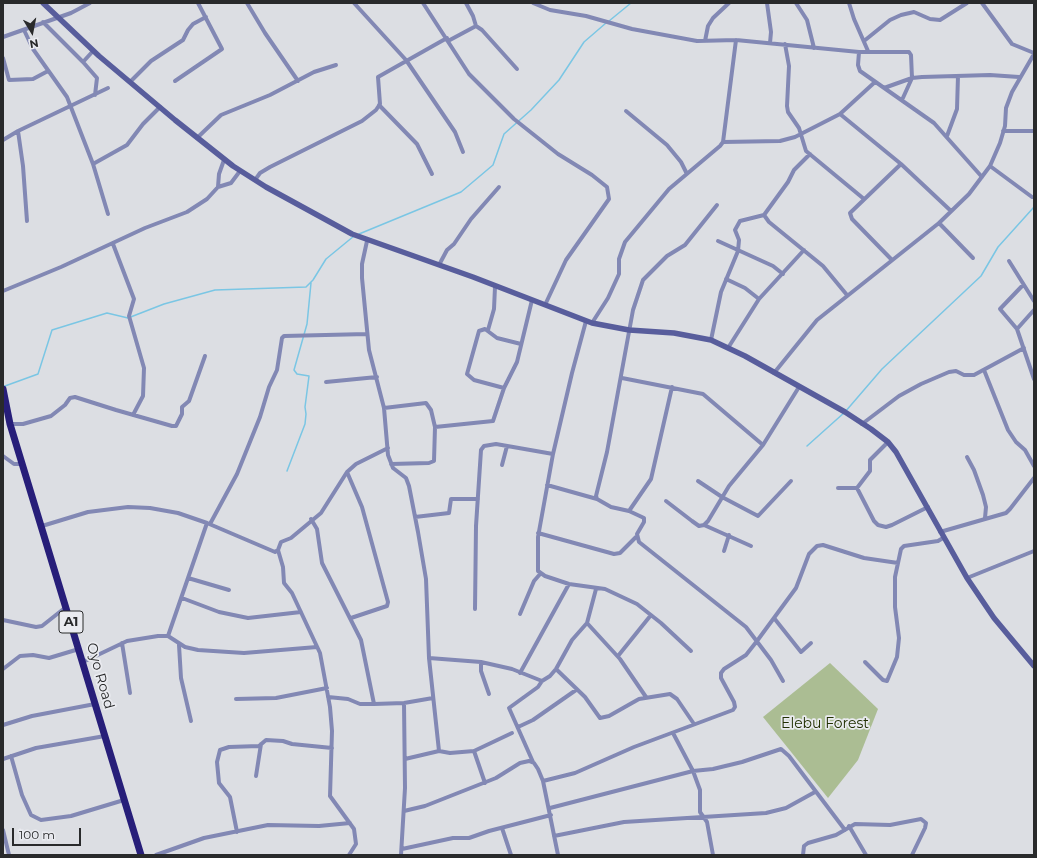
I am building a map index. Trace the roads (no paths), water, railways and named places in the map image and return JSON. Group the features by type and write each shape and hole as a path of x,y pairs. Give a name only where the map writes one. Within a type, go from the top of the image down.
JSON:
{"highway":[{"name":"Oyo Road","path":"3,389 10,424 141,855"}],"main road":[{"path":"43,3 56,17 93,50 224,160 255,180 367,241 439,265 589,322 629,330 674,333 711,340 774,373 862,424 888,442 906,466 943,538 967,578 994,618 1034,666"}],"street":[{"path":"3,37 56,17 71,13 84,4 90,3"},
{"path":"175,81 222,49 198,3"},
{"path":"247,3 265,33 298,80"},
{"path":"354,3 406,60 455,132 464,152"},
{"path":"423,3 469,74 514,119 558,154 602,182 609,192 609,199 566,260 546,305"},
{"path":"466,3 473,16 476,26 482,30 517,69"},
{"path":"533,3 550,10 586,16 632,29 705,41 736,40 859,52 909,52 911,55 912,78 902,100"},
{"path":"720,3 723,8"},
{"path":"705,41 708,26 729,3"},
{"path":"768,3 771,32 770,43"},
{"path":"796,3 807,20 814,48"},
{"path":"850,3 854,19 868,51"},
{"path":"957,3 961,7"},
{"path":"864,41 890,20 901,15 914,12 934,20 946,17 967,3"},
{"path":"774,373 817,320 939,223 969,194 990,166 1003,131 1006,108 1019,78 1034,54 1012,44 982,3"},
{"path":"130,82 151,61 183,40 193,24 206,17"},
{"path":"43,22 97,78 95,95"},
{"path":"432,174 417,144 379,105 378,77 406,60 476,26"},
{"path":"24,30 33,49 71,106 93,164 108,214"},
{"path":"690,651 637,604 605,590 569,584 538,571 538,533 553,454 572,373 589,322 608,298 619,274 619,259 625,242 669,189 723,142 736,40"},
{"path":"785,44 789,66 788,112 800,134 806,151 864,199"},
{"path":"83,62 93,50"},
{"path":"859,52 858,66 860,71 934,123 982,177"},
{"path":"3,58 9,80 33,79 48,71"},
{"path":"197,138 221,115 270,95 320,70 336,65"},
{"path":"884,88 912,78 990,75 1019,78"},
{"path":"947,136 957,108 958,76"},
{"path":"723,142 780,141 795,137 840,114 875,82"},
{"path":"3,140 18,131 108,88"},
{"path":"255,180 260,173 270,167 362,121 379,105"},
{"path":"93,164 127,145 143,124 160,107"},
{"path":"626,111 667,145 687,174"},
{"path":"840,114 901,164 951,211"},
{"path":"18,131 23,166 27,221"},
{"path":"1003,131 1034,131"},
{"path":"711,340 726,279 738,251 739,240 735,230 740,221 764,215 788,182 794,170 810,154"},
{"path":"218,187 219,174 224,160"},
{"path":"892,260 851,217 850,213 901,164"},
{"path":"990,166 1032,197"},
{"path":"3,292 197,206 218,187 231,183 240,171"},
{"path":"439,265 447,250 454,244 471,219 499,187"},
{"path":"597,499 596,491 607,452 622,378 633,310 643,280 667,256 685,245 717,205"},
{"path":"764,215 769,222 823,266 847,296"},
{"path":"939,223 973,258"},
{"path":"367,241 362,264 362,278 370,350 384,408 391,464 396,471 406,478 412,496 426,579 429,658 438,751"},
{"path":"718,241 773,266 783,274"},
{"path":"113,244 134,299 129,318 144,368 143,396 133,415"},
{"path":"728,348 759,299 804,250"},
{"path":"1009,261 1034,301"},
{"path":"726,279 745,288 759,299"},
{"path":"1023,285 1000,309 1017,329 1034,379"},
{"path":"488,330 494,309 495,286"},
{"path":"435,427 492,421 504,388 518,362 532,300"},
{"path":"1017,329 1034,310"},
{"path":"504,388 474,380 467,374 479,331 488,330 497,338 521,344"},
{"path":"168,636 208,523 243,461 277,370 282,338 284,336 368,334"},
{"path":"862,424 900,396 921,384 949,372 956,371 969,376 984,370 1024,348"},
{"path":"10,424 23,424 50,416 72,397 176,426 182,414 182,407 189,401 205,356"},
{"path":"984,370 1008,430 1016,442 1025,450 1034,466"},
{"path":"326,382 377,377"},
{"path":"622,378 703,394 762,445"},
{"path":"629,511 651,478 672,387"},
{"path":"704,526 729,486 762,445 799,387"},
{"path":"384,408 426,402 431,410 435,427 432,462 391,464"},
{"path":"857,488 870,471 870,460 888,442"},
{"path":"475,609 481,450 490,444 553,454"},
{"path":"502,465 506,446"},
{"path":"349,855 354,848 356,836 350,823 330,796 332,748 327,688 320,653 292,593 284,583 283,567 278,550 280,542 291,538 311,519 320,513 347,472 360,462 388,448"},
{"path":"3,456 14,464 22,464"},
{"path":"967,457 974,470 983,495 986,507 985,518"},
{"path":"347,472 362,507 388,602 387,606 351,618"},
{"path":"940,532 1006,513 1034,478"},
{"path":"698,481 722,497 758,516 791,481"},
{"path":"538,533 614,554 620,553 636,537 644,518 629,511 611,507 597,499 547,485"},
{"path":"838,488 857,488"},
{"path":"857,488 874,521 878,525 886,527 892,525 928,507"},
{"path":"415,517 449,513 451,499 478,499"},
{"path":"666,501 699,526 704,526 729,535 751,546"},
{"path":"42,526 88,512 128,507 150,508 178,513 208,523 265,550 275,552 278,550"},
{"path":"311,519 317,529 322,563 351,618 364,653 374,704"},
{"path":"724,551 729,535"},
{"path":"636,537 645,547 746,627 783,681"},
{"path":"864,662 883,680 887,681 897,657 899,638 894,591 901,549 904,546 938,541 943,538"},
{"path":"543,781 575,773 634,747 694,724 726,714 735,707 721,678 721,674 724,669 746,655 757,641 796,588 809,554 817,546 823,545 864,558 898,563"},
{"path":"967,578 1034,551"},
{"path":"520,614 534,581 541,573"},
{"path":"188,578 229,590"},
{"path":"520,673 569,584"},
{"path":"558,855 550,808 543,781 509,708 538,687 542,681 550,676 556,669 572,640 587,623 596,589"},
{"path":"182,598 219,612 248,618 300,612"},
{"path":"3,620 36,627 42,626 66,607"},
{"path":"618,656 651,615"},
{"path":"774,618 801,652 810,643"},
{"path":"587,623 618,656 646,697"},
{"path":"83,662 122,643 146,637 168,636 179,645 198,650 244,652 318,647"},
{"path":"122,643 130,693"},
{"path":"179,645 182,678 191,721"},
{"path":"3,669 20,656 33,655 50,658 79,649"},
{"path":"429,658 481,662 542,681"},
{"path":"481,662 481,671 489,694"},
{"path":"556,669 576,690 585,697 600,718 609,716 639,699 670,694 677,699 694,724"},
{"path":"236,699 276,698 327,688"},
{"path":"518,727 533,720 576,690"},
{"path":"328,697 348,699 360,704 404,703 433,698"},
{"path":"401,855 404,811 404,703"},
{"path":"3,725 26,717 95,704"},
{"path":"405,759 438,751 450,753 474,751 512,733"},
{"path":"673,733 693,770 700,790 700,812 707,822 713,855"},
{"path":"3,760 36,748 105,736"},
{"path":"237,832 230,797 219,782 217,762 218,753 224,748 254,747 266,740 332,748"},
{"path":"256,776 261,744"},
{"path":"550,808 693,770 713,769 742,762 781,749 789,756 845,830"},
{"path":"474,751 485,783"},
{"path":"11,756 22,795 31,815 41,820 71,816 124,800"},
{"path":"404,811 425,806 485,783 520,763 528,761 534,763"},
{"path":"554,836 624,822 766,813 786,808 815,792"},
{"path":"402,849 453,838 469,838 551,815"},
{"path":"803,855 804,846 808,843 836,835 849,826 862,824 890,825 912,820 924,820 926,823 925,828 912,855"},
{"path":"156,855 204,838 268,825 319,826 350,823"},
{"path":"849,826 866,855"},
{"path":"502,828 511,855"},
{"path":"3,830 9,855"}],"waterway":[{"path":"609,21 631,3"},
{"path":"359,234 461,192 493,165 504,134 531,110 559,80 584,42 606,23"},
{"path":"807,446 845,412 882,369 981,276 998,247 1034,207"},
{"path":"5,386 38,374 52,330 107,313 128,318 164,304 215,290 306,287 313,280 326,259 354,236"},
{"path":"287,471 305,424 305,407 309,376 297,374 294,370 307,324 311,283"}],"park label":[{"name":"Elebu Forest","path":"825,724"}]}
